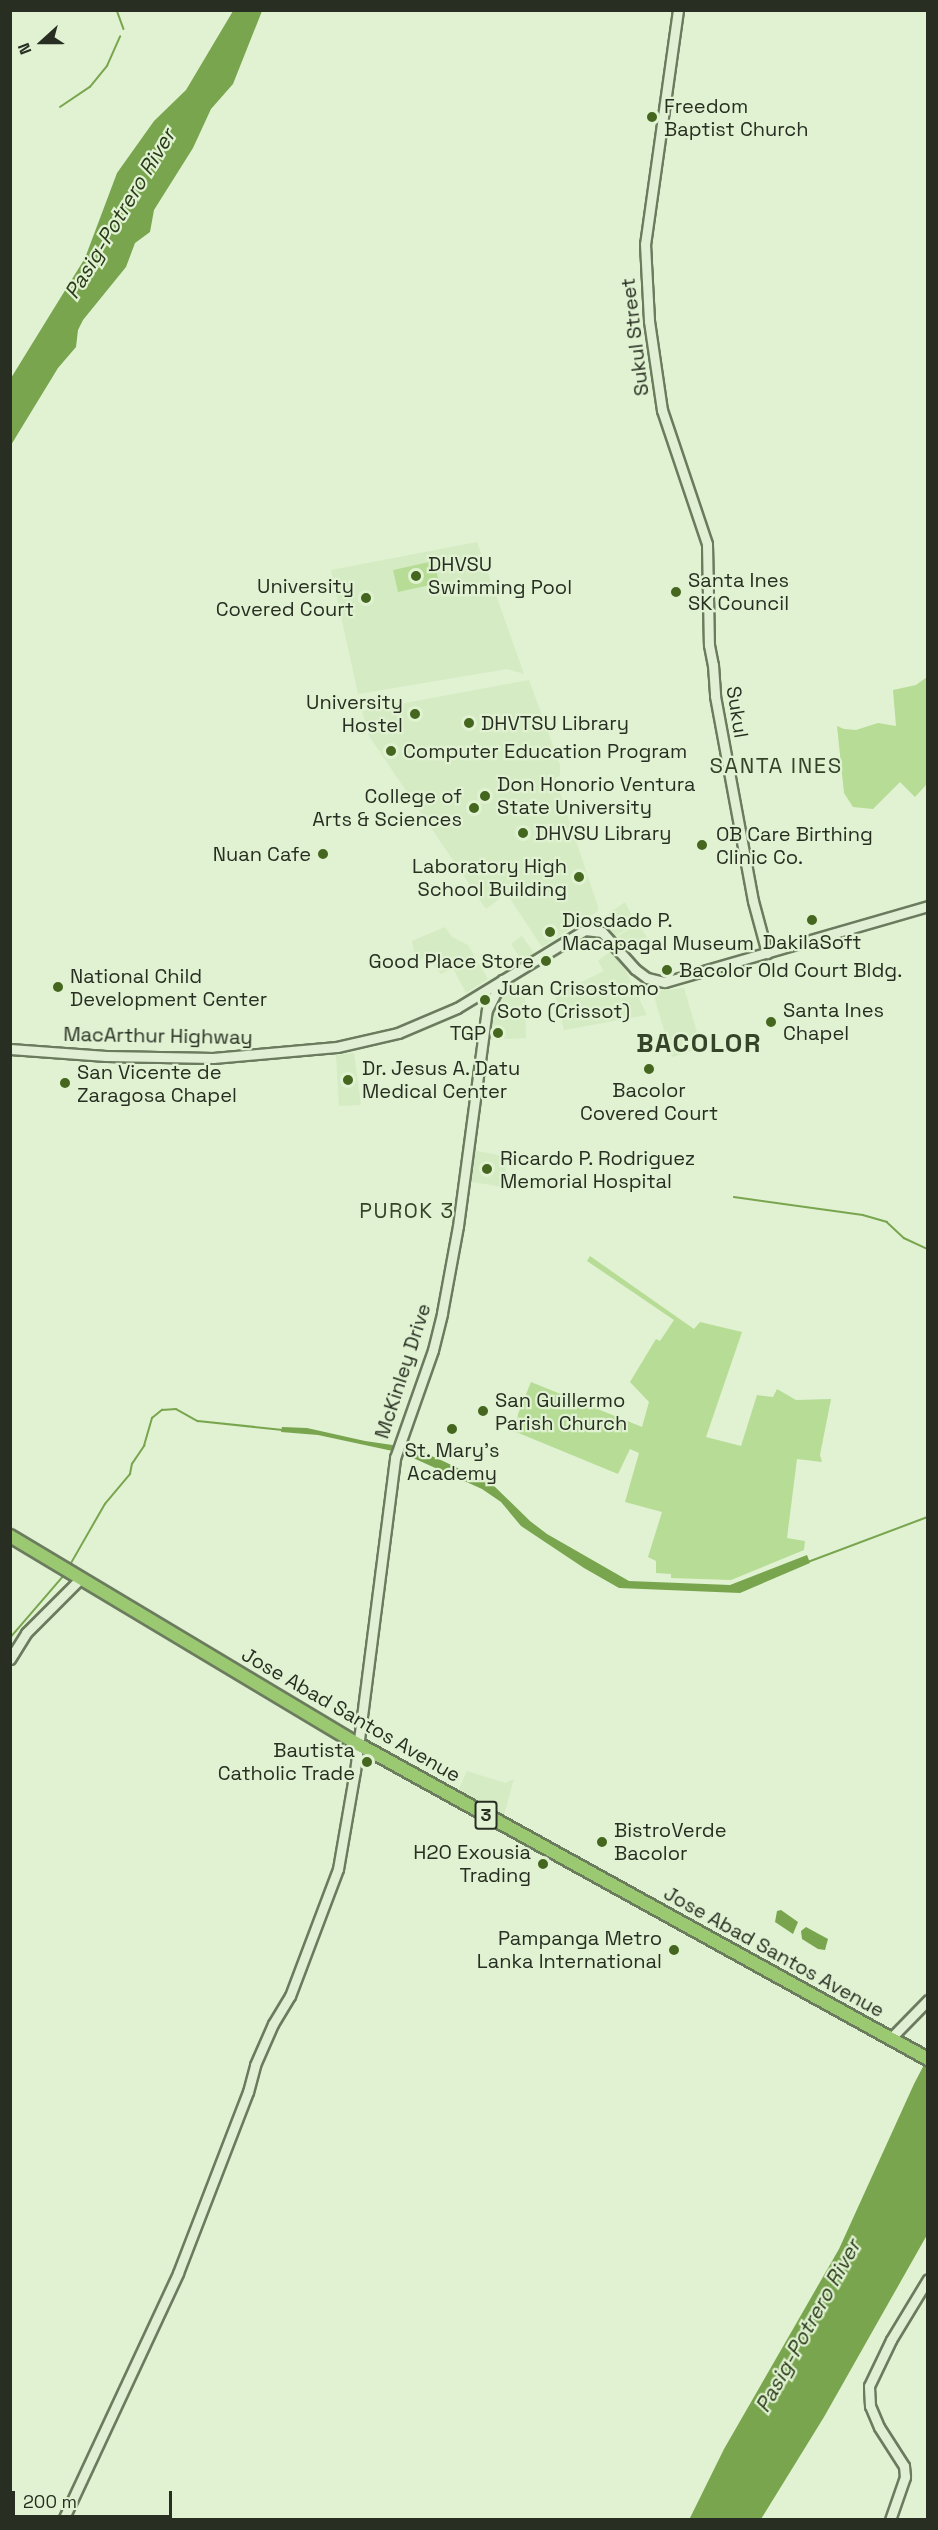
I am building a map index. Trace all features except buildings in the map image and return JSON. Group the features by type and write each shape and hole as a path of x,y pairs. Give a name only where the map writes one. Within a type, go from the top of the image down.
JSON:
{"highway":[{"name":"Jose Abad Santos Avenue","path":"10,1536 358,1744 927,2059"}],"street":[{"name":"Sukul Street","path":"678,10 645,244 645,267 649,321 662,410 707,544 710,653"},
{"name":"Sukul","path":"710,653 733,795 766,953"},
{"name":"MacArthur Highway","path":"10,1049 128,1057 213,1058 262,1056 337,1047 371,1041 417,1026 469,1001 568,938 590,928 607,936 634,969 647,978 658,981 675,980 927,906"},
{"name":"McKinley Drive","path":"63,2520 178,2273 248,2092 255,2065 273,2024 290,1996 320,1920 343,1850 398,1444 433,1350 442,1313 458,1226 487,1010 502,980"},
{"path":"469,1001 480,1003 487,1010"},
{"path":"10,1659 26,1633 74,1574"},
{"path":"891,2038 927,2000"},
{"path":"890,2520 905,2477 904,2466 879,2427 870,2406 869,2386 891,2340 927,2279"}],"shaded area":[{"path":"477,542 524,674 507,669 358,694 331,570"},
{"name":"DHVSU Swimming Pool","path":"434,561 439,583 398,592 393,570"},
{"path":"927,677 927,784 915,797 900,782 873,809 853,807 844,793 837,726 856,730 878,723 896,726 893,690 916,685"},
{"name":"Don Honorio Ventura State University","path":"529,680 560,765 560,776 555,778 598,907 598,911 542,947 505,891 498,895 499,899 486,909 369,736 362,711"},
{"path":"625,902 636,923 616,936 602,919"},
{"path":"638,923 648,939 628,950 617,937"},
{"path":"445,927 452,937 468,945 488,979 466,993 453,968 441,974 426,956 416,963 412,941"},
{"path":"522,936 534,953 522,961 511,944"},
{"path":"611,951 626,971 647,1015 564,1030 555,995 604,971 598,961"},
{"path":"506,980 515,982 525,996 526,1038 489,1040 490,1007"},
{"path":"684,988 699,1039 694,1041 695,1050 672,1057 654,996 658,991"},
{"name":"Dr. Jesus A. Datu Medical Center","path":"354,1053 361,1105 339,1106 336,1055"},
{"name":"Ricardo P. Rodriguez Memorial Hospital","path":"472,1150 508,1157 502,1187 467,1181"},
{"path":"590,1256 694,1329 700,1322 742,1332 706,1437 741,1446 757,1395 773,1397 777,1389 796,1400 831,1399 820,1455 822,1462 797,1459 787,1538 805,1541 804,1550 731,1580 671,1578 671,1574 656,1573 656,1561 648,1557 662,1512 625,1502 639,1453 630,1449 618,1474 516,1432 518,1414 531,1382 642,1427 649,1402 630,1382 656,1339 660,1341 674,1320 587,1261"},
{"path":"467,1771 505,1783 514,1779 503,1818 458,1791"}],"water":[{"name":"Pasig-Potrero River","path":"233,11 262,11 233,84 211,109 193,148 154,210 150,232 135,243 126,267 83,320 78,330 76,347 58,368 11,445 11,378 85,258 117,173 154,121 186,90"},
{"path":"282,1427 307,1428 365,1441 413,1448 443,1461 493,1485 547,1534 629,1581 730,1585 807,1555 810,1563 740,1593 619,1588 584,1568 521,1526 501,1502 482,1489 402,1453 318,1435 281,1432"},
{"path":"781,1910 798,1922 793,1934 775,1922 777,1911"},
{"path":"806,1927 828,1939 825,1950 818,1949 802,1939 801,1931"},
{"name":"Pasig-Potrero River","path":"927,2059 927,2235 824,2417 761,2519 689,2520 724,2449 839,2249"}],"waterway":[{"path":"117,10 124,29"},
{"path":"60,107 90,87 107,66 120,37"},
{"path":"734,1197 863,1215 887,1222 904,1238 928,1249"},
{"path":"70,1565 105,1504 130,1474 132,1464 144,1446 152,1418 162,1410 176,1409 198,1421 283,1430"},
{"path":"808,1562 928,1517"},
{"path":"10,1638 65,1574"}],"place":[{"name":"Freedom Baptist Church","path":"652,117"},
{"name":"DHVSU Swimming Pool","path":"416,576"},
{"name":"Santa Ines SK Council","path":"676,592"},
{"name":"University Covered Court","path":"366,598"},
{"name":"University Hostel","path":"415,714"},
{"name":"DHVTSU Library","path":"469,723"},
{"name":"Computer Education Program","path":"391,751"},
{"name":"Don Honorio Ventura State University","path":"485,796"},
{"name":"College of Arts & Sciences","path":"474,808"},
{"name":"DHVSU Library","path":"523,833"},
{"name":"OB Care Birthing Clinic Co.","path":"702,845"},
{"name":"Nuan Cafe","path":"323,854"},
{"name":"Laboratory High School Building","path":"579,877"},
{"name":"DakilaSoft","path":"812,920"},
{"name":"Diosdado P. Macapagal Museum","path":"550,932"},
{"name":"Good Place Store","path":"546,961"},
{"name":"Bacolor Old Court Bldg.","path":"667,970"},
{"name":"National Child Development Center","path":"58,987"},
{"name":"Juan Crisostomo Soto (Crissot)","path":"485,1000"},
{"name":"Santa Ines Chapel","path":"771,1022"},
{"name":"TGP","path":"498,1033"},
{"name":"Bacolor Covered Court","path":"649,1069"},
{"name":"Dr. Jesus A. Datu Medical Center","path":"348,1080"},
{"name":"San Vicente de Zaragosa Chapel","path":"65,1083"},
{"name":"Ricardo P. Rodriguez Memorial Hospital","path":"487,1169"},
{"name":"San Guillermo Parish Church","path":"483,1411"},
{"name":"St. Mary's Academy","path":"452,1429"},
{"name":"Bautista Catholic Trade","path":"367,1762"},
{"name":"BistroVerde Bacolor","path":"602,1842"},
{"name":"H2O Exousia Trading","path":"543,1864"},
{"name":"Pampanga Metro Lanka International","path":"674,1950"}],"district":[{"name":"SANTA INES","path":"776,766"},
{"name":"BACOLOR","path":"699,1044"},
{"name":"PUROK 3","path":"407,1211"}]}
